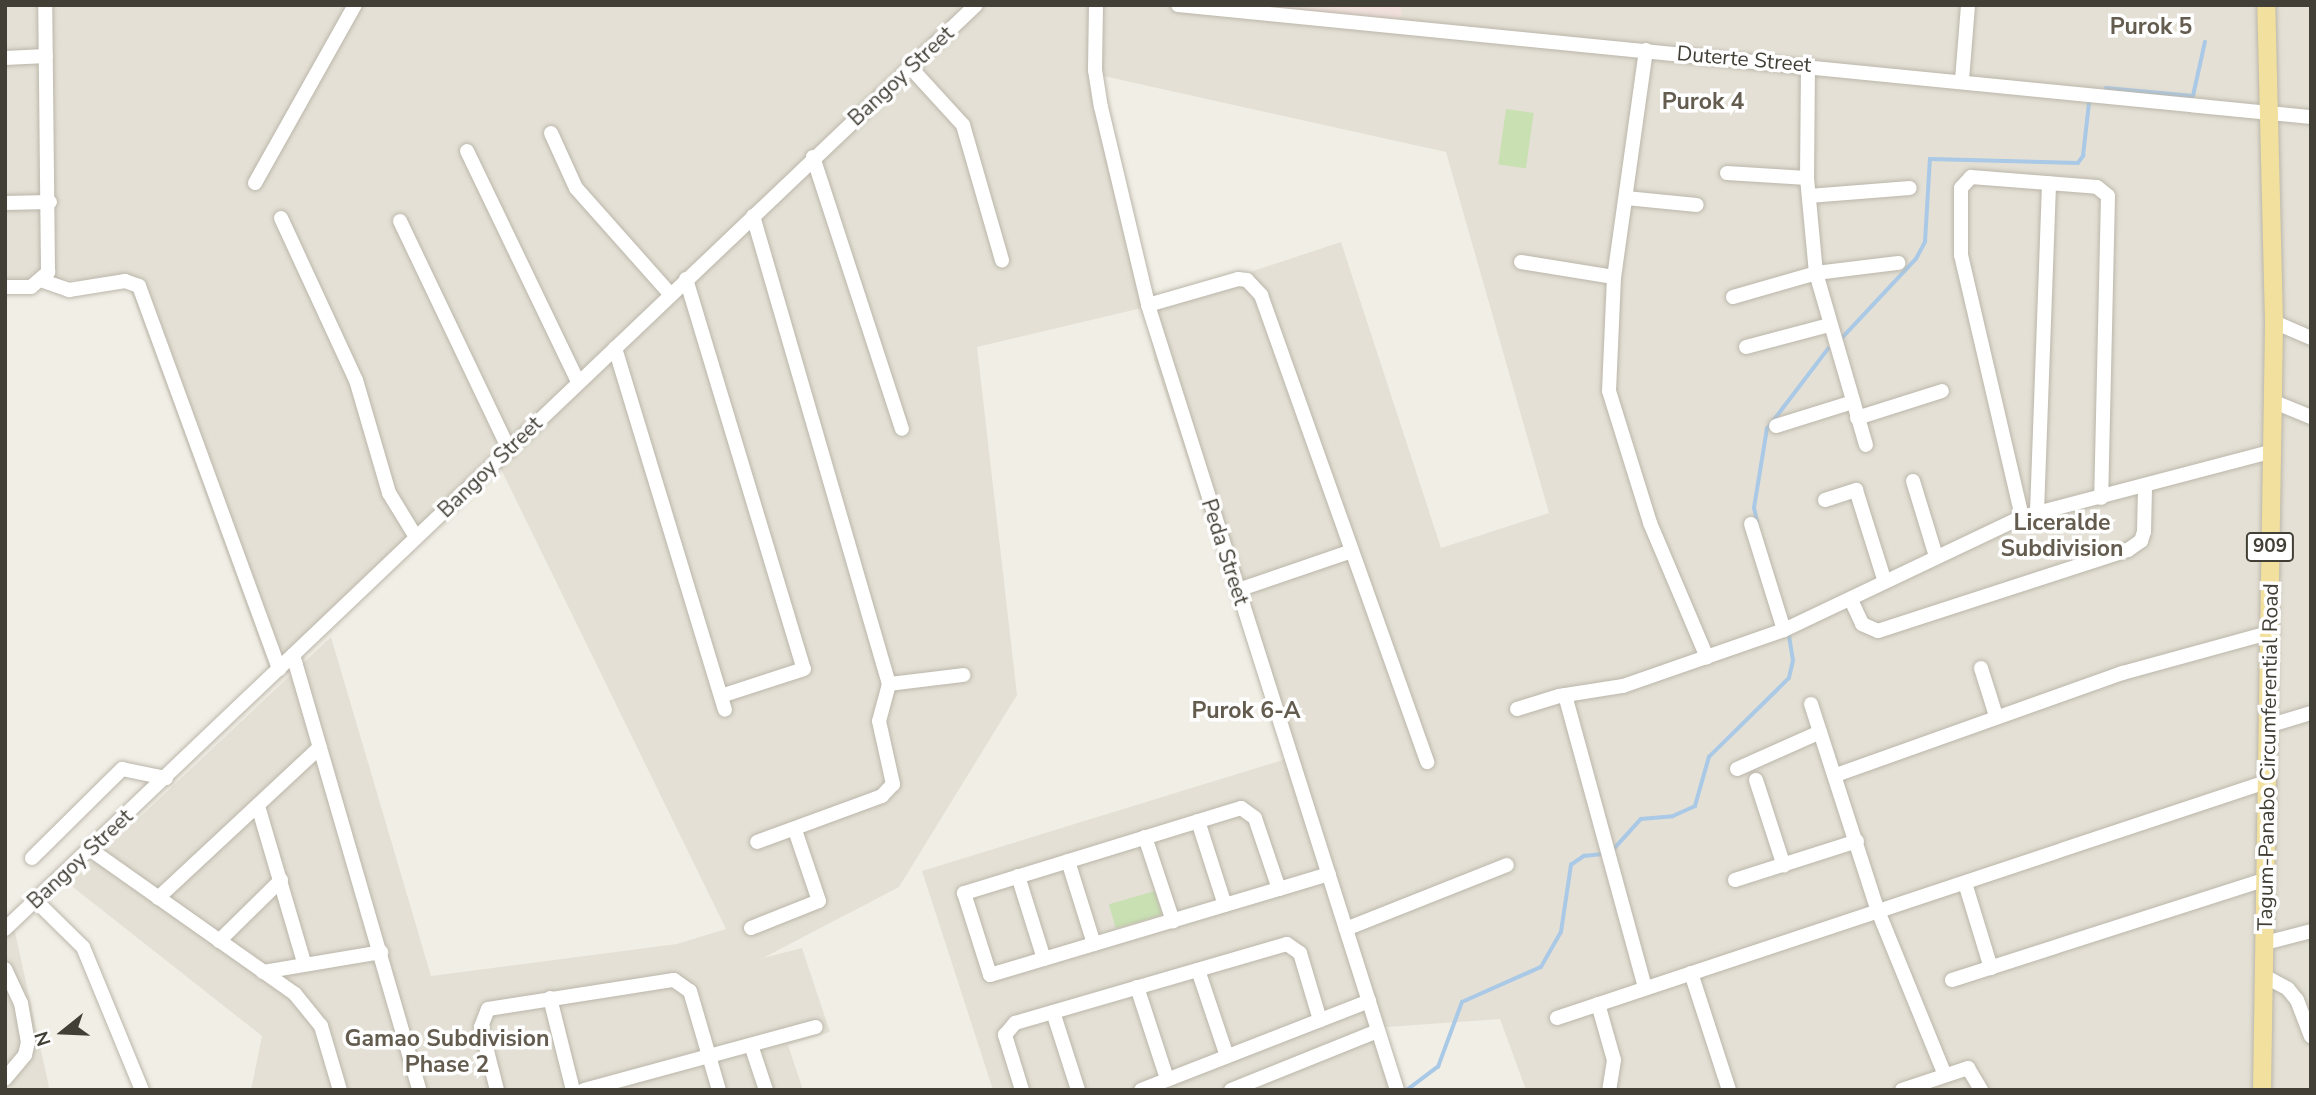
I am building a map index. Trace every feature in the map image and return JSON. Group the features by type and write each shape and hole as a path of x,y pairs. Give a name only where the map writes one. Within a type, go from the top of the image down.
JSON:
{"main road":[{"name":"Tagum-Panabo Circumferential Road","path":"2262,1090 2271,725 2270,452 2274,322 2271,113 2266,5"}],"street":[{"path":"43,281 49,263 50,202 45,5"},
{"path":"255,183 355,5"},
{"name":"Bangoy Street","path":"7,925 91,850 813,157 976,5"},
{"name":"Peda Street","path":"1096,5 1095,70 1101,107 1148,304 1397,1090"},
{"name":"Duterte Street","path":"1178,5 1962,80 2311,117"},
{"path":"1962,80 1968,5"},
{"path":"1646,50 1614,276 1608,357 1614,418 1650,523 1707,657"},
{"path":"5,58 46,56"},
{"path":"1808,65 1807,178 1816,273 1866,445"},
{"path":"910,67 963,125 1002,260"},
{"path":"551,133 576,188 670,294"},
{"path":"467,151 579,382"},
{"path":"813,157 902,429"},
{"path":"1727,173 1807,178"},
{"path":"2022,517 1966,286 1961,188 1966,180 1981,175 2097,187 2111,204 2101,498"},
{"path":"2037,512 2049,183"},
{"path":"1809,196 1910,188"},
{"path":"1626,198 1697,205"},
{"path":"5,203 50,202"},
{"path":"753,216 889,684 879,721 891,789 795,830 757,842"},
{"path":"281,218 356,380 389,493 416,537"},
{"path":"400,221 509,450"},
{"path":"1521,262 1614,276"},
{"path":"1733,297 1816,273 1899,263"},
{"path":"615,348 723,703 804,669 686,279"},
{"path":"1148,304 1238,279 1255,286 1268,311 1427,762"},
{"path":"5,287 30,287 43,281 69,290 125,281 139,286 279,669"},
{"path":"2274,322 2311,338"},
{"path":"1746,347 1829,325"},
{"path":"1857,418 1942,391"},
{"path":"2272,401 2311,417"},
{"path":"1776,426 1853,402"},
{"path":"1517,709 1565,695 1623,686 1784,630 2022,517 2145,488 2270,452"},
{"path":"1913,481 1936,556"},
{"path":"1851,600 1862,624 1878,631 2128,550 2141,541 2144,532 2145,488"},
{"path":"1825,500 1856,490 1885,582"},
{"path":"1751,524 1784,630"},
{"path":"1238,590 1352,551"},
{"path":"1836,775 2123,673 2272,632"},
{"path":"293,655 419,1090"},
{"path":"1981,667 1996,716"},
{"path":"889,684 964,676"},
{"path":"1565,695 1645,988"},
{"path":"1811,704 1878,911 1945,1075"},
{"path":"2271,725 2311,713"},
{"path":"1737,769 1821,732"},
{"path":"158,898 320,747"},
{"path":"32,858 122,769 166,778"},
{"path":"1756,780 1784,866"},
{"path":"1557,1018 2269,780"},
{"path":"258,806 304,962"},
{"path":"1279,889 1252,812 1241,808 964,892 990,975 1172,921 1225,905 1279,889 1329,874"},
{"path":"1198,821 1225,905"},
{"path":"751,928 819,901 795,830"},
{"path":"1146,837 1172,921"},
{"path":"1734,880 1857,841"},
{"path":"91,850 263,972 310,1010 321,1026 340,1090"},
{"path":"1068,861 1094,944"},
{"path":"1346,929 1507,865"},
{"path":"1018,876 1044,959"},
{"path":"1952,980 2267,879"},
{"path":"219,941 281,880"},
{"path":"1965,883 1991,968"},
{"path":"36,900 83,947 142,1090"},
{"path":"2265,943 2311,931"},
{"path":"1022,1090 1007,1030 1053,1012 1293,945 1300,953 1320,1020"},
{"path":"263,972 304,962 381,952"},
{"path":"5,969 21,1003 28,1042 25,1055 5,1079"},
{"path":"1198,970 1227,1056"},
{"path":"1691,973 1729,1090"},
{"path":"2264,976 2293,994 2311,1036"},
{"path":"497,1090 481,1027 483,1014 550,998 680,981 690,990 719,1090"},
{"path":"1137,988 1167,1079"},
{"path":"550,998 573,1090"},
{"path":"1141,1090 1369,1001"},
{"path":"1598,1004 1614,1060 1609,1090"},
{"path":"1053,1012 1078,1090"},
{"path":"584,1090 816,1027"},
{"path":"1231,1090 1378,1031"},
{"path":"751,1045 766,1090"},
{"path":"1902,1090 1968,1068 1981,1090"},
{"path":"648,1074 652,1090"}],"shaded area":[{"path":"5,5 2311,5 2311,1090 1526,1090 1500,1019 1373,1028 1393,1090 993,1090 922,871 1286,759 1154,359 1146,307 977,347 1017,695 899,887 763,958 802,948 830,1032 788,1045 803,1090 251,1090 262,1036 69,884 331,637 431,976 677,944 726,929 495,457 270,672 128,283 44,278 5,282","holes":["1090,73 1446,152 1549,513 1441,548 1341,242 1147,306"]},
{"path":"1247,5 1402,5 1401,19 1246,9"},
{"path":"13,923 49,1087 46,1090 5,1090 5,930"}],"green space":[{"path":"1506,109 1534,113 1526,168 1498,164"},
{"path":"1155,891 1162,915 1116,928 1109,904"}],"waterway":[{"path":"2106,88 2193,96 2205,42"},
{"path":"1842,338 1916,259 1925,242 1930,159 2078,163 2083,156 2089,103"},
{"path":"1757,522 1754,508 1767,429 1828,349"},
{"path":"1612,851 1641,819 1673,816 1695,806 1709,757 1789,678 1793,661 1789,635"},
{"path":"1407,1090 1438,1067 1462,1002 1541,967 1561,932 1571,865 1584,856 1602,854"}],"district":[{"name":"Purok 5","path":"2151,27"},
{"name":"Purok 4","path":"1703,102"},
{"name":"Liceralde Subdivision","path":"2062,536"},
{"name":"Purok 6-A","path":"1246,711"},
{"name":"Gamao Subdivision Phase 2","path":"447,1052"}]}
